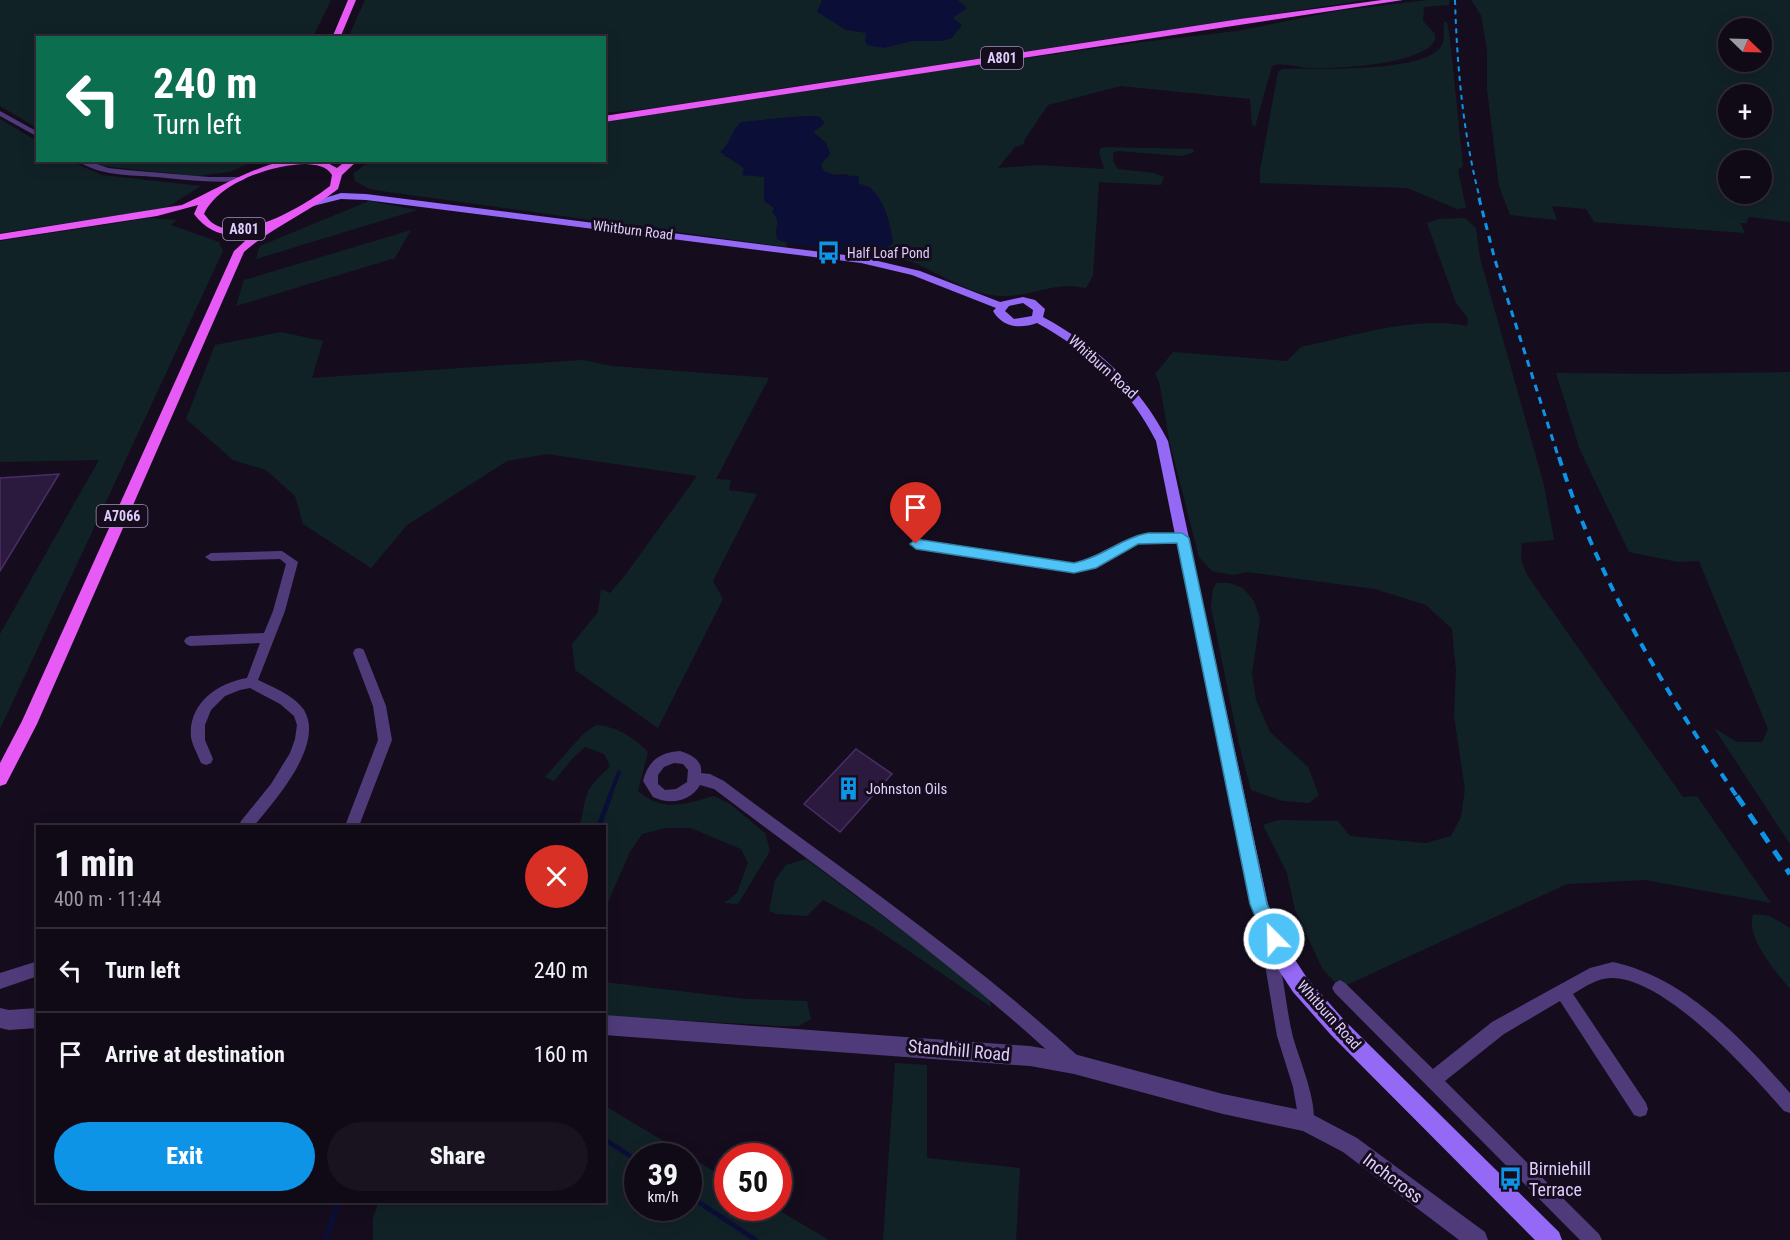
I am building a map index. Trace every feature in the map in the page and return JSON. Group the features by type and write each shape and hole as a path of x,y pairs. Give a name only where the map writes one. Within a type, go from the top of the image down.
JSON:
{"main road":[{"path":"337,36 352,0"},
{"name":"A801","path":"606,119 1240,21 1399,0"},
{"path":"246,177 272,162"},
{"name":"A801","path":"0,237 185,207 246,177 282,163 295,162"},
{"name":"A801","path":"312,162 331,167 337,176"},
{"name":"A801","path":"157,213 188,217 224,230 253,229 271,224 313,203 335,187 337,176 342,168 351,162"},
{"name":"Whitburn Road","path":"337,176 346,190 366,197"},
{"name":"A801","path":"207,225 199,214 210,196"},
{"name":"Whitburn Road","path":"313,203 341,196 366,197 861,260 916,273 1001,306 1010,301 1031,302 1040,314 1037,318 1075,340 1135,395 1146,408 1162,441 1258,904 1281,956 1300,985 1338,1028 1551,1240"},
{"name":"A7066","path":"0,778 33,713 239,251 258,234 290,215"},
{"path":"224,230 233,238 239,251"},
{"path":"1001,306 1001,316 1008,321 1025,324 1037,318"}],"street":[{"path":"0,113 36,134"},
{"path":"84,162 112,172 202,180 246,177"},
{"path":"202,180 212,187 210,196"},
{"path":"916,544 1074,568 1091,565 1135,540 1182,538"},
{"path":"211,557 282,555 292,562 279,611 251,683"},
{"path":"190,641 269,638"},
{"path":"352,825 385,741 378,696 359,653"},
{"path":"207,759 198,738 201,715 210,700 225,688 251,683 280,698 299,712 304,724 302,740 295,759 247,825"},
{"path":"695,778 710,780 720,785 967,970 1040,1031 1074,1064"},
{"path":"1281,956 1272,959 1285,1036 1301,1087 1306,1120"},
{"path":"0,981 36,969"},
{"path":"1431,1082 1498,1028 1595,973 1613,970 1655,983 1723,1035 1790,1105"},
{"path":"1340,988 1431,1082 1593,1240"},
{"path":"1563,992 1640,1109"},
{"path":"0,1018 36,1018"},
{"name":"Standhill Road","path":"606,1024 1030,1056 1074,1064 1223,1104 1306,1120"},
{"name":"Inchcross","path":"1306,1120 1350,1145 1477,1240"}],"shaded area":[{"path":"0,0 331,0 313,36 36,36 36,127 0,106"},
{"path":"365,0 1366,0 654,108 606,113 606,36 349,36"},
{"path":"822,0 958,0 967,8 953,18 962,25 952,38 942,41 912,41 884,48 867,45 866,33 846,30 817,12"},
{"path":"1428,0 1450,0 1449,5 1424,7 1423,21 1435,34 1435,40 1427,48 1414,55 1377,64 1357,66 1309,68 1272,66 1255,127 1252,124 1250,99 1121,86 1048,105 1023,145 1015,147 998,168 1040,165 1104,169 1099,152 1105,147 1193,149 1194,152 1182,156 1118,151 1113,153 1113,161 1118,169 1154,173 1164,177 1161,185 1099,182 1093,276 1086,288 1064,286 1015,295 992,295 968,288 912,262 867,252 888,248 871,188 857,183 847,174 831,174 824,171 821,164 830,154 826,143 813,132 823,125 819,116 768,119 732,137 724,156 744,168 743,175 764,176 766,184 764,194 777,219 777,239 787,243 786,247 370,189 355,181 353,174 363,166 374,162 606,162 606,122 954,68 1237,31 1337,11"},
{"path":"1471,0 1790,0 1790,222 1749,217 1746,223 1740,223 1745,233 1594,222 1586,209 1552,206 1557,220 1510,215 1499,186 1487,89 1487,50 1481,15"},
{"path":"1444,22 1447,22 1450,40 1463,166 1458,170 1466,208 1457,209 1407,188 1260,183 1260,170 1278,72 1282,69 1368,68 1415,61 1432,54 1442,45"},
{"name":"Half Loaf Pond","path":"819,116 825,123 813,132 826,143 830,154 821,164 822,170 834,175 859,176 858,183 871,189 884,206 893,243 885,248 859,252 787,243 777,239 778,220 772,212 774,208 764,201 764,177 742,175 744,168 720,152 741,122"},
{"path":"0,119 36,140 36,162 72,162 102,175 201,186 166,208 0,233"},
{"path":"100,162 251,162 230,172 197,176 99,164"},
{"path":"369,201 417,210 256,259 260,246"},
{"path":"149,218 177,220 171,225 219,242 223,251 0,729 0,634 99,460 0,462 0,241"},
{"path":"1465,218 1476,228 1480,258 1544,485 1554,540 1522,543 1521,559 1527,575 1683,797 1697,796 1771,903 1645,880 1567,884 1340,988 1322,968 1295,910 1287,873 1263,825 1278,820 1338,821 1350,836 1426,843 1451,836 1461,817 1465,789 1454,716 1456,671 1452,629 1426,605 1375,589 1247,572 1233,575 1212,571 1199,557 1170,444 1159,381 1155,374 1173,352 1287,361 1301,347 1384,328 1427,323 1467,326 1468,318 1456,303 1427,223 1438,219"},
{"path":"411,230 395,258 236,306 244,280"},
{"path":"281,332 323,341 312,378 582,360 612,366 769,378 716,479 731,480 729,490 757,494 713,581 723,599 658,728 575,670 572,644 598,612 601,589 610,593 697,476 547,454 507,461 407,525 371,568 303,524 295,496 266,470 233,460 186,419 215,345"},
{"path":"1790,372 1790,844 1714,728 1737,742 1762,742 1768,729 1699,561 1678,562 1629,552 1580,450 1556,373"},
{"path":"1217,583 1229,583 1243,588 1254,601 1260,619 1252,673 1256,700 1270,732 1308,767 1319,795 1309,803 1283,801 1251,790 1238,740 1211,607 1213,589"},
{"path":"596,725 611,728 625,734 648,752 638,791 648,798 674,805 714,796 730,804 765,833 770,851 738,904 724,903 737,893 748,863 741,849 691,828 666,828 642,834 630,852 606,907 606,825 579,825 590,788 610,766 604,754 585,747 554,781 545,777 584,733"},
{"path":"806,859 989,995 991,1007 872,926 823,900 807,916 777,914 769,911 775,880 786,865"},
{"path":"1753,914 1770,916 1790,928 1790,989 1770,964 1758,944 1752,924"},
{"path":"606,982 746,999 807,1001 811,1019 799,1026 606,1016"},
{"path":"895,1063 927,1065 927,1158 1020,1168 1016,1240 883,1240"},
{"path":"606,1107 667,1143 624,1143 624,1221 702,1221 702,1164 714,1171 714,1221 792,1221 792,1218 829,1240 373,1240 373,1217 379,1203 606,1203"}],"building":[{"path":"59,474 0,571 0,478"},
{"name":"Johnston Oils","path":"856,749 892,774 840,832 804,804"}],"waterway":[{"path":"609,798 619,772"},
{"path":"599,825 610,796"},
{"path":"606,1140 624,1152"},
{"path":"325,1240 339,1203"},
{"path":"702,1204 756,1240"}],"railway":[{"path":"1455,0 1462,100 1469,150 1480,199"},
{"path":"1479,198 1495,260 1559,459"},
{"path":"1559,457 1593,547 1613,591 1685,718 1738,798"},
{"path":"1737,796 1790,874"}],"place":[{"name":"Half Loaf Pond","path":"829,253"},
{"name":"Johnston Oils","path":"848,789"},
{"name":"Birniehill Terrace","path":"1511,1178"}],"route":[{"path":"916,544 1074,568 1091,565 1135,540 1182,538 1258,904 1274,939"}]}
